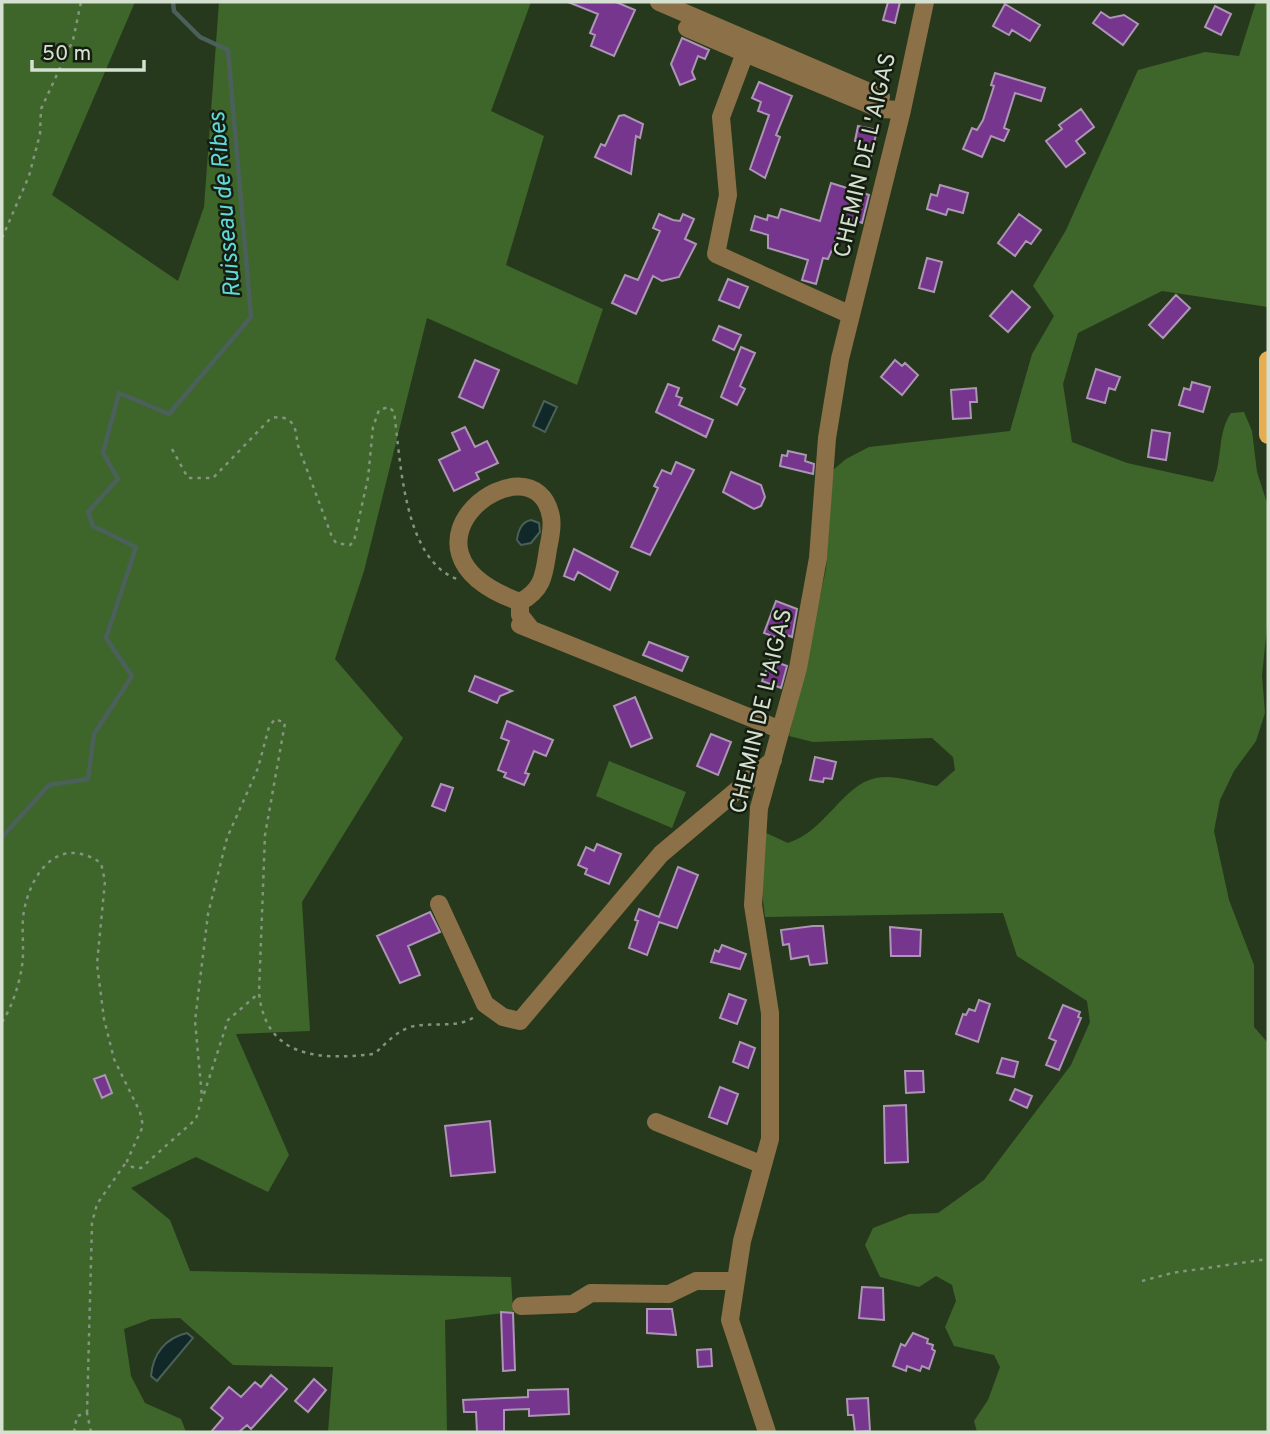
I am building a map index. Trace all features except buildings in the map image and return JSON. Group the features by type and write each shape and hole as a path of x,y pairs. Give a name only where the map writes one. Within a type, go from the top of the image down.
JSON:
{"main road":[{"path":"1268,360 1268,435"}],"street":[{"path":"659,2 889,100 902,110"},
{"name":"CHEMIN DE L'AIGAS","path":"767,1432 730,1320 742,1241 770,1139 770,1013 753,905 759,808 797,668 818,558 827,438 851,315 902,110 925,2"},
{"path":"687,28 880,109 902,110"},
{"path":"746,53 721,117 728,195 716,254 851,315"},
{"path":"516,484 530,488 540,496 549,507 552,520 543,583 533,595 520,602 490,591 462,560 457,546 458,531 466,514 502,487 516,484"},
{"path":"520,602 520,615 531,629"},
{"path":"514,622 781,730"},
{"path":"439,904 485,1004 503,1017 520,1021 661,854 773,760"},
{"path":"656,1122 763,1165"},
{"path":"521,1306 573,1304 591,1293 669,1294 696,1281 736,1281"}],"path":[{"path":"2,238 29,176 40,134 41,109 73,40 80,2"},
{"path":"2,223 9,226"},
{"path":"172,449 188,478 213,478 271,418 281,416 289,419 297,429 298,443 332,537 336,543 351,545 368,478 373,427 379,410 390,407 394,412 408,506 422,547 452,577 465,582"},
{"path":"202,1097 195,1021 208,914 227,838 258,768 269,727 275,719 285,723 279,774 265,835 259,993 261,1012 270,1030 294,1051 347,1057 374,1054 391,1035 415,1026 472,1019 485,1004"},
{"path":"2,1022 15,994 22,967 24,908 36,876 46,863 62,854 85,852 101,863 105,881 97,964 104,1019 114,1059 140,1112 143,1126 127,1161 97,1203 92,1223 87,1413 91,1432"},
{"path":"127,1161 132,1167 141,1168 197,1119 228,1020 259,993"},
{"path":"1142,1281 1172,1273 1268,1259"},
{"path":"74,1432 77,1416 87,1413"}],"green space":[{"path":"2,2 135,2 52,195 178,281 204,207 219,2 531,2 491,111 544,136 506,265 603,309 577,385 427,318 364,571 335,659 403,738 302,902 310,1031 236,1034 289,1155 268,1192 196,1157 131,1188 170,1220 190,1271 511,1277 513,1312 445,1320 447,1432 328,1432 333,1367 233,1365 180,1318 151,1319 124,1329 131,1376 145,1403 181,1419 186,1432 2,1432"},
{"path":"1256,2 1268,2 1268,307 1162,291 1078,333 1063,384 1072,442 1127,463 1213,482 1227,421 1231,413 1244,412 1252,431 1257,472 1268,506 1268,618 1262,675 1265,713 1256,741 1234,771 1220,800 1214,831 1229,900 1254,965 1254,1027 1268,1043 1268,1432 977,1432 974,1421 988,1400 1000,1367 994,1355 954,1346 945,1327 956,1301 952,1285 936,1276 919,1287 880,1277 865,1245 873,1228 909,1214 938,1213 984,1180 1071,1065 1090,1022 1087,1001 1017,956 1003,913 765,917 762,892 766,833 788,843 801,837 813,829 853,789 876,778 898,778 937,786 955,770 953,757 932,738 813,742 789,736 826,569 833,470 846,459 869,447 1010,431 1032,354 1054,316 1033,286 1066,230 1138,70 1205,52 1239,56"},
{"path":"609,761 686,792 672,828 596,796"}],"water":[{"path":"544,401 557,407 545,432 533,426"},
{"path":"531,520 539,523 540,532 531,543 521,545 517,540 519,530"},
{"path":"187,1333 193,1338 157,1381 151,1376 157,1354 166,1343"}],"waterway":[{"name":"Ruisseau de Ribes","path":"2,837 49,785 88,779 94,734 132,676 106,638 136,547 93,526 88,512 118,479 103,453 119,393 169,414 251,317 228,50 200,37 174,11 173,2"}]}
